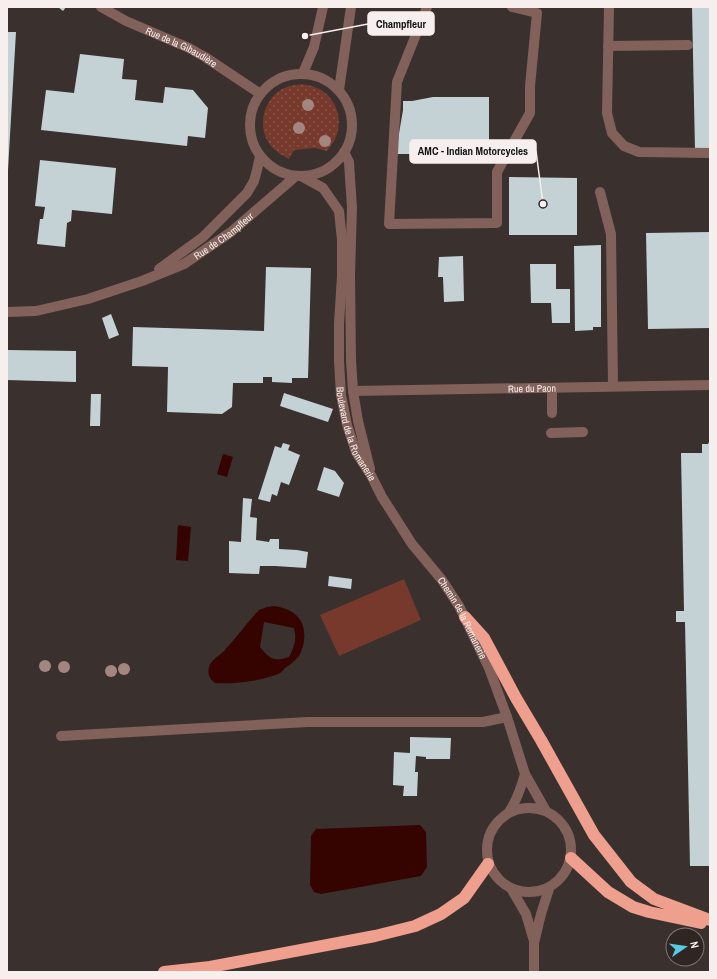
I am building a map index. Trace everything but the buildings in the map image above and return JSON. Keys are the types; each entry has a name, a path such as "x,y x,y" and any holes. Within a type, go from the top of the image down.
{"highway":[{"path":"465,617 484,638 516,698 542,740 594,835 631,882 654,899 710,920"},
{"path":"571,858 608,892 633,907 649,912 710,925"},
{"path":"164,972 210,967 368,938 415,926 441,914 464,898 488,864"}],"street":[{"name":"Rue de la Gibaudière","path":"101,7 126,21 189,48 215,63 260,93"},
{"path":"303,73 314,47 323,7"},
{"path":"339,90 351,7"},
{"path":"427,7 397,82 389,224 496,223 497,172 530,113 530,86 537,13 512,7"},
{"path":"609,7 607,113 612,133 624,146 639,152 710,153"},
{"path":"608,46 688,45"},
{"path":"303,73 322,78 339,90 348,104 352,120 351,137 344,152 333,165 319,173 299,176 282,173 270,166 260,156 252,141 249,125 252,108 260,93 271,82 286,75 303,73"},
{"name":"Boulevard de la Romanerie","path":"344,152 349,162 352,207 350,275 353,391 358,421 372,477"},
{"name":"Rue de Champfleur","path":"142,281 204,236 248,192 254,181 260,156"},
{"name":"Boulevard de la Romanerie","path":"299,176 323,188 339,211 342,240 339,324 341,395 347,425 356,452 372,477"},
{"name":"Rue de Champfleur","path":"7,312 36,311 88,299 142,281 184,264 231,232 299,176"},
{"path":"600,192 611,234 613,386"},
{"name":"Rue du Paon","path":"353,391 710,385"},
{"path":"552,388 552,412"},
{"path":"551,433 583,432"},
{"name":"Chemin de la Romanerie","path":"372,477 382,497 412,544 442,580 465,617 489,668 507,717 525,774 546,811"},
{"path":"61,736 308,722 483,722 507,717"},
{"path":"509,812 528,807 546,811 562,822 570,839 571,858 564,876 549,889 530,894 512,890 497,880 488,864 486,844 494,825 509,812 516,802 525,774"},
{"path":"534,967 534,942 549,889"},
{"path":"512,890 526,914 534,942"}],"shaded area":[{"path":"302,84 319,89 331,98 335,105 339,119 339,127 335,139 327,151 315,148 294,150 289,159 268,142 264,133 264,116 266,107 276,93 286,87"},
{"path":"223,454 233,457 227,477 217,474"},
{"path":"178,525 191,527 188,561 176,560"},
{"path":"404,579 421,620 339,656 320,615"},
{"path":"275,606 293,612 300,620 304,630 304,641 299,656 279,674 263,679 236,683 215,683 210,678 208,670 211,662 224,651 259,610","holes":["264,622 294,628 294,643 289,657 279,659 269,657 260,647"]},
{"path":"420,825 426,832 427,867 421,876 321,894 314,892 310,885 311,836 316,829"}],"place":[{"name":"Champfleur","path":"305,36"},
{"name":"AMC - Indian Motorcycles","path":"543,204"}]}
